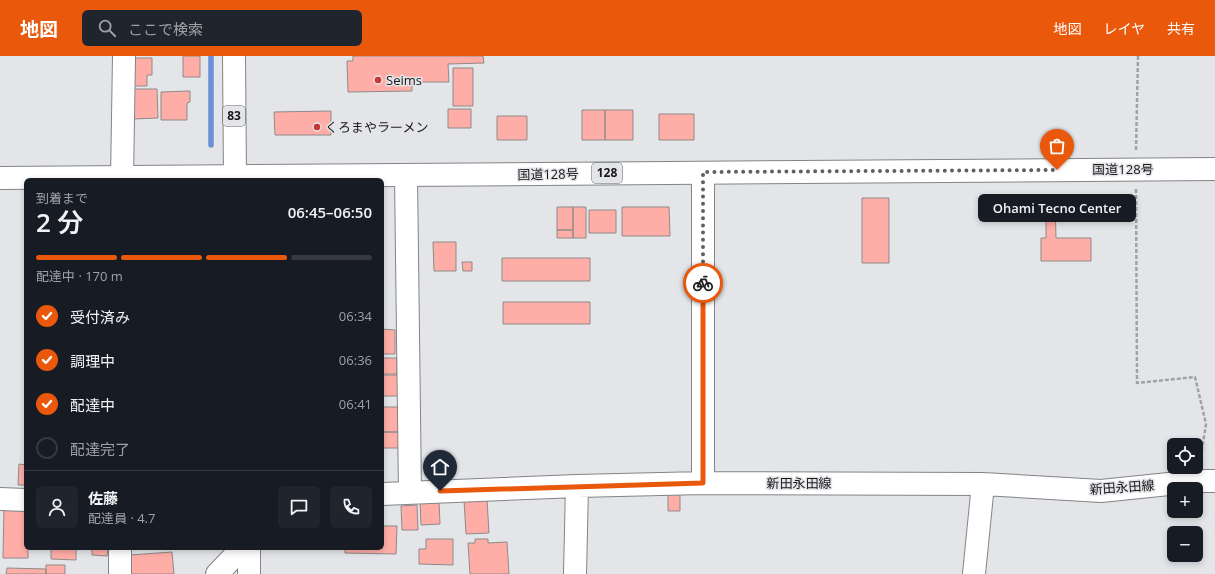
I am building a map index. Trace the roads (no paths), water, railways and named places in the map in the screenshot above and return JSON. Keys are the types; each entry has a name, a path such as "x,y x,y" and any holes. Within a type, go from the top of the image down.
{"main road":[{"path":"122,178 124,56"},
{"name":"83","path":"234,56 235,178"},
{"name":"国道128号","path":"235,178 703,172 1215,169"},
{"path":"703,172 703,483"},
{"path":"406,175 410,493"},
{"name":"国道128号","path":"0,178 24,178"},
{"name":"新田永田線","path":"384,494 577,486 703,483 983,484 1101,491 1206,481"},
{"path":"974,574 983,484"},
{"path":"575,574 577,486"},
{"path":"0,500 24,500"},
{"path":"120,550 120,574"},
{"path":"217,574 240,550"},
{"path":"249,550 250,574"}],"waterway":[{"path":"211,56 211,145"}],"place":[{"name":"Seims","path":"378,80"},
{"name":"くろまやラーメン","path":"317,127"},
{"name":"Ohami Tecno Center","path":"1057,170"}]}
